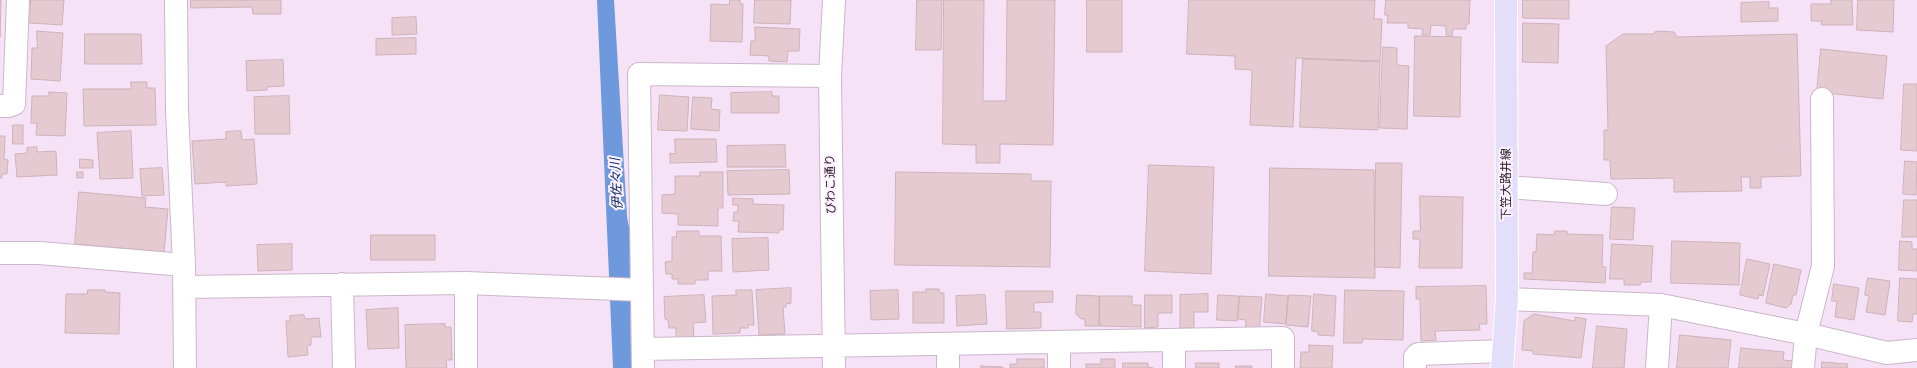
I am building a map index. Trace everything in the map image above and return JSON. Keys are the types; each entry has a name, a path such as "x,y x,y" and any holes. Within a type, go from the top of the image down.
{"main road":[{"name":"下笠大路井線","path":"1503,359 1508,299 1506,0"}],"street":[{"path":"0,106 14,104 18,0"},
{"path":"176,0 177,110 184,265 185,368"},
{"name":"びわこ通り","path":"834,0 830,76 834,368"},
{"path":"830,76 639,74 638,290 643,359 834,346 1283,338 1283,368"},
{"path":"1804,368 1806,334 1822,266 1822,99"},
{"path":"1507,187 1606,194"},
{"path":"0,252 39,253 184,265"},
{"path":"184,287 466,283 638,290"},
{"path":"466,283 466,368"},
{"path":"342,284 344,368"},
{"path":"1508,299 1661,305 1806,334 1887,353 1917,350"},
{"path":"1657,368 1661,305"},
{"path":"1174,340 1174,368"},
{"path":"1059,342 1059,368"},
{"path":"948,344 948,368"},
{"path":"1415,368 1416,357 1418,354 1503,359"}],"water":[{"name":"伊佐々川","path":"597,0 614,0 627,216 630,233 631,368 613,368"}],"building":[{"path":"0,0 1,0 0,37"},
{"path":"31,0 64,0 62,25 30,23"},
{"path":"191,0 281,0 281,14 253,14 252,7 191,8"},
{"path":"730,0 740,0 740,4 743,4 742,42 710,41 711,4 729,5"},
{"path":"755,0 791,0 790,24 754,23"},
{"path":"917,0 942,0 941,50 916,50"},
{"path":"944,0 984,0 983,101 1006,101 1007,0 1055,0 1053,145 1000,144 1000,163 976,163 976,145 943,144"},
{"path":"1087,0 1122,0 1122,52 1087,52"},
{"path":"1189,0 1375,0 1374,19 1382,19 1380,61 1296,58 1293,127 1250,125 1252,70 1235,69 1235,56 1187,54"},
{"path":"1386,0 1470,0 1469,24 1466,24 1466,29 1453,29 1452,36 1446,35 1446,26 1431,25 1430,35 1422,35 1423,29 1408,28 1408,23 1387,23 1388,15 1385,15"},
{"path":"1523,0 1569,0 1569,19 1523,18"},
{"path":"1831,0 1852,0 1853,25 1821,25 1822,21 1811,21 1811,4 1831,4"},
{"path":"1858,0 1894,0 1893,32 1857,30"},
{"path":"1769,2 1769,8 1778,8 1778,21 1741,22 1741,3"},
{"path":"416,17 417,34 392,35 392,18"},
{"path":"1523,23 1559,24 1558,63 1523,62"},
{"path":"755,27 800,29 799,51 788,51 787,62 769,61 769,56 750,55 751,41 755,41"},
{"path":"37,31 63,33 60,81 31,79 32,48 37,48"},
{"path":"1656,31 1674,32 1677,37 1797,34 1801,176 1761,177 1761,188 1750,188 1750,177 1741,177 1742,191 1674,192 1674,178 1611,179 1610,160 1604,160 1604,130 1608,130 1606,46 1623,34 1653,34"},
{"path":"85,34 141,34 142,64 85,64"},
{"path":"1415,36 1461,37 1460,117 1414,116"},
{"path":"416,38 416,54 376,55 376,39"},
{"path":"1383,47 1397,48 1397,65 1409,66 1407,129 1380,128"},
{"path":"1821,49 1887,56 1883,99 1817,92"},
{"path":"1303,59 1380,62 1378,130 1300,127"},
{"path":"283,60 284,86 267,87 267,90 247,91 246,61"},
{"path":"131,82 147,82 147,88 155,88 156,125 84,126 83,89 131,89"},
{"path":"1904,84 1917,84 1917,151 1901,150"},
{"path":"49,92 67,93 65,136 36,135 37,123 31,123 32,96 49,96"},
{"path":"772,92 772,96 779,96 779,113 731,113 731,93"},
{"path":"660,95 689,97 687,131 658,130"},
{"path":"289,96 290,134 255,134 254,97"},
{"path":"693,97 712,98 711,109 720,110 719,131 691,129"},
{"path":"13,125 23,125 23,144 13,144"},
{"path":"131,131 133,178 100,179 97,133"},
{"path":"241,131 242,140 254,139 257,184 226,186 226,182 195,184 192,141 226,139 226,132"},
{"path":"0,136 5,136 4,159 8,160 7,174 2,174 2,178 0,178"},
{"path":"675,139 716,139 717,162 670,163 670,153 675,154"},
{"path":"785,145 786,167 727,167 727,146"},
{"path":"37,147 37,152 56,151 57,175 17,177 15,154 27,153 27,148"},
{"path":"80,159 93,160 93,168 80,168"},
{"path":"1905,161 1917,162 1916,195 1903,194"},
{"path":"1376,163 1402,163 1400,268 1375,267"},
{"path":"1149,165 1214,167 1211,274 1145,271"},
{"path":"162,168 164,195 142,196 140,169"},
{"path":"1270,168 1374,170 1375,278 1269,276"},
{"path":"789,170 790,194 728,195 727,171"},
{"path":"77,172 83,172 83,178 77,178"},
{"path":"700,172 723,172 723,208 718,208 718,226 678,225 678,214 662,213 662,195 675,194 675,176 700,176"},
{"path":"896,172 1031,174 1031,181 1051,181 1050,267 895,265"},
{"path":"79,192 146,198 145,207 168,209 164,252 75,244"},
{"path":"1420,196 1463,197 1462,268 1419,268 1420,239 1413,239 1413,231 1420,231"},
{"path":"733,198 753,199 753,204 784,205 783,230 779,229 779,233 738,232 739,221 733,221 734,212 738,212 738,205 733,205"},
{"path":"1904,200 1917,200 1917,237 1902,237"},
{"path":"1612,207 1635,208 1633,240 1610,239"},
{"path":"677,231 699,231 699,236 721,236 722,271 708,271 708,280 695,280 695,284 678,284 678,279 672,279 672,274 666,274 665,262 672,261 672,237 676,237"},
{"path":"1555,231 1567,231 1567,234 1603,235 1602,267 1606,267 1605,283 1524,279 1524,273 1532,273 1533,252 1536,252 1537,234 1554,235"},
{"path":"371,235 435,235 435,260 371,260"},
{"path":"768,238 769,270 733,272 732,239"},
{"path":"1672,241 1740,243 1739,285 1671,283"},
{"path":"1900,241 1912,242 1912,249 1917,249 1917,271 1899,270"},
{"path":"292,244 292,270 258,271 257,245"},
{"path":"1612,244 1653,246 1651,282 1641,282 1640,285 1624,285 1624,279 1610,279"},
{"path":"1747,259 1770,264 1763,296 1759,295 1758,299 1740,295"},
{"path":"1774,264 1801,270 1796,295 1793,295 1791,304 1786,308 1766,303"},
{"path":"1868,278 1890,281 1885,315 1866,312 1869,296 1865,295"},
{"path":"1900,278 1917,279 1917,314 1913,314 1912,322 1898,321"},
{"path":"1834,284 1859,288 1854,320 1835,317 1837,301 1832,301"},
{"path":"1486,286 1487,324 1479,324 1480,330 1435,331 1436,340 1421,341 1420,299 1416,299 1416,287"},
{"path":"791,288 791,303 786,304 786,307 783,307 785,334 759,335 756,290"},
{"path":"926,289 939,289 940,293 944,293 944,323 913,323 913,292 926,292"},
{"path":"88,290 105,290 105,292 120,293 119,334 65,333 66,294 87,294"},
{"path":"736,290 752,290 754,325 748,325 748,328 740,328 740,333 713,334 712,296 736,295"},
{"path":"898,290 899,319 871,320 870,291"},
{"path":"1345,290 1404,291 1403,340 1363,339 1362,343 1344,343"},
{"path":"1006,291 1053,291 1053,302 1034,303 1034,312 1041,312 1041,328 1007,329"},
{"path":"1208,294 1208,312 1194,312 1194,328 1180,328 1180,295"},
{"path":"1266,294 1288,296 1286,324 1264,322"},
{"path":"1314,294 1336,296 1334,336 1318,335 1318,332 1312,331"},
{"path":"704,295 706,322 693,323 694,338 676,339 676,328 669,328 668,320 665,319 664,297"},
{"path":"985,295 987,324 957,326 956,296"},
{"path":"1077,295 1099,296 1099,326 1085,326 1085,319 1081,319 1076,314"},
{"path":"1145,295 1172,295 1172,313 1158,313 1158,327 1145,328"},
{"path":"1218,295 1239,296 1237,321 1217,320"},
{"path":"1289,295 1311,296 1308,327 1286,325"},
{"path":"1100,296 1132,296 1132,305 1141,305 1141,327 1100,326"},
{"path":"1240,296 1262,297 1259,333 1245,332 1246,320 1238,319"},
{"path":"398,308 399,348 368,349 366,310"},
{"path":"1534,314 1575,321 1575,317 1586,319 1581,358 1533,354 1533,351 1522,350 1524,321"},
{"path":"304,315 305,319 319,318 321,337 311,337 311,345 307,346 308,355 288,357 286,321 290,321 290,316"},
{"path":"445,324 445,327 451,327 452,360 446,360 447,368 406,368 405,325"},
{"path":"1597,326 1627,329 1624,368 1593,368"},
{"path":"1680,335 1731,340 1728,368 1677,368"},
{"path":"1309,345 1333,346 1332,368 1300,368 1301,352 1309,352"},
{"path":"1741,348 1784,352 1783,360 1795,361 1794,368 1739,368"},
{"path":"1017,359 1044,359 1044,368 1010,368 1010,364 1017,364"},
{"path":"1101,359 1115,359 1115,368 1086,368 1086,364 1101,364"},
{"path":"1822,362 1848,364 1847,368 1822,368"},
{"path":"1123,363 1148,363 1148,367 1153,368 1123,368"},
{"path":"1196,363 1219,363 1219,368 1196,368"},
{"path":"981,366 1003,367 1003,368 981,368"},
{"path":"1236,366 1252,366 1252,368 1236,368"}]}
